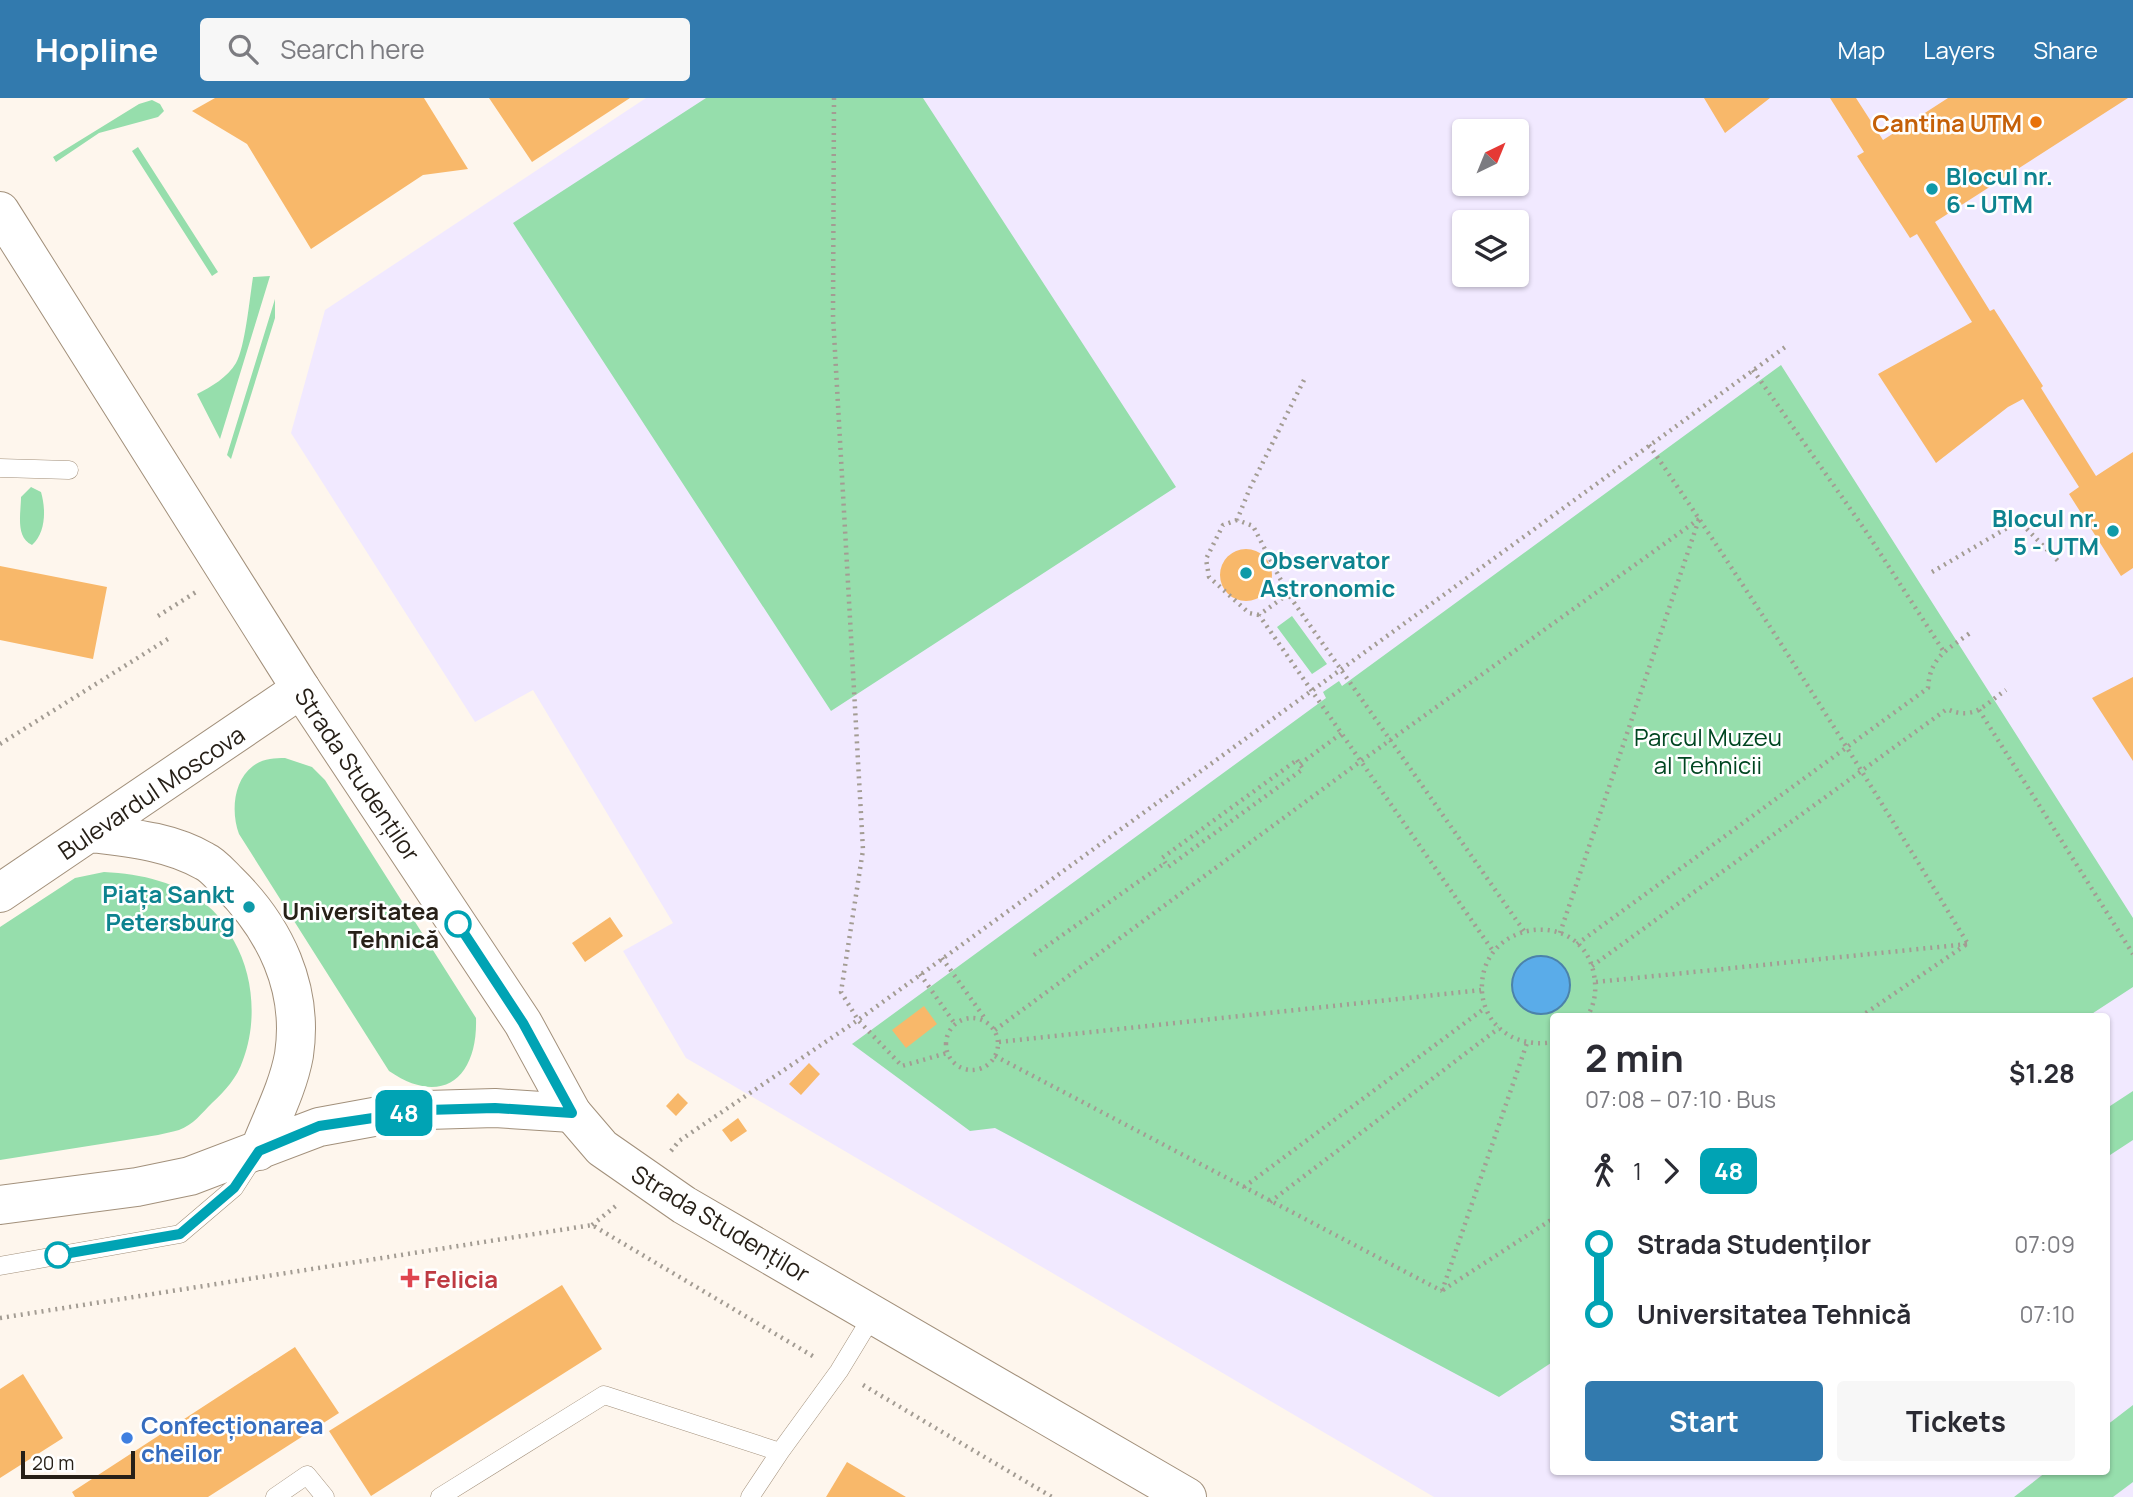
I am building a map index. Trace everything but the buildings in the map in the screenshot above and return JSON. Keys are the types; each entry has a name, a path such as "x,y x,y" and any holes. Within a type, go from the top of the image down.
{"main road":[{"name":"Strada Studenților","path":"0,212 301,689 523,1023 572,1113 601,1148 644,1179 1187,1497"},
{"name":"Bulevardul Moscova","path":"0,893 301,689"},
{"path":"91,833 157,841 206,862 245,900 278,947 295,1001 294,1056 259,1151"},
{"path":"0,1205 137,1187 177,1179 259,1151 319,1126 403,1113 495,1108 572,1113"}],"lane":[{"path":"0,468 69,470"},
{"path":"0,1266 180,1234 234,1188 259,1151"},
{"path":"750,1497 839,1371 873,1315"},
{"path":"440,1497 604,1395 780,1452"},
{"path":"275,1497 307,1475 325,1497"}],"path":[{"path":"834,98 833,316 863,850 841,992 858,1020 902,1066 947,1053"},
{"path":"680,1141 858,1020 1788,345"},
{"path":"1753,370 1865,530 1944,652"},
{"path":"1237,520 1304,380"},
{"path":"1649,445 1847,746 1968,944"},
{"path":"995,1030 1361,761 1699,519"},
{"path":"1560,933 1699,519"},
{"path":"1288,594 1259,615 1249,614 1209,577 1206,559 1223,525 1237,520 1253,526 1288,594 1524,931"},
{"path":"1932,572 2019,521 2059,562"},
{"path":"158,615 196,592"},
{"path":"1259,615 1493,951"},
{"path":"1577,944 1928,688 1929,674 1934,662 1970,633"},
{"path":"0,744 171,638"},
{"path":"1592,965 1947,709 1959,715 1969,715 2006,690"},
{"path":"1979,710 2133,954"},
{"path":"1300,764 1342,733"},
{"path":"1297,760 1300,764 1303,769 1168,867 1164,863 1162,858 1297,760"},
{"path":"1034,955 1164,863"},
{"path":"1550,1042 1527,1043 1512,1038 1499,1028 1485,1008 1481,990 1482,976 1493,951 1512,935 1542,929 1560,933 1577,944 1592,965 1596,982 1595,997 1589,1013"},
{"path":"1596,982 1968,944"},
{"path":"1866,1013 1968,944"},
{"path":"943,958 995,1030 999,1042 990,1063 975,1070 958,1066 947,1053 946,1036 954,1024 964,1018 973,1017 989,1023"},
{"path":"920,974 954,1024"},
{"path":"999,1042 1481,990"},
{"path":"1244,1186 1485,1008"},
{"path":"1270,1202 1499,1028"},
{"path":"1442,1291 1527,1043"},
{"path":"995,1056 1442,1291"},
{"path":"0,1318 592,1225 618,1205"},
{"path":"1442,1291 1550,1221"},
{"path":"592,1225 1052,1497"}],"shaded area":[{"path":"646,98 2133,98 2133,1497 1434,1497 686,1058 623,951 673,923 533,690 475,722 291,433 325,310"}],"green space":[{"path":"706,98 923,98 1176,487 831,711 513,223"},
{"path":"152,100 160,104 164,111 158,117 99,133 56,162 53,157 139,104"},
{"path":"138,147 218,272 212,276 132,151"},
{"path":"270,276 220,439 197,394 233,368 245,334 253,277"},
{"path":"275,299 275,318 231,459 227,455"},
{"name":"Parcul Muzeu al Tehnicii","path":"1781,365 2133,918 2133,987 2093,1013 1550,1013 1550,1364 1499,1397 995,1128 970,1131 852,1044 1326,698 1323,692 1339,681 1342,686"},
{"path":"31,487 41,492 44,506 40,534 32,545 23,536 20,517 21,497"},
{"path":"1292,616 1327,664 1312,674 1277,627"},
{"path":"285,758 312,767 325,780 476,1018 471,1056 464,1070 454,1080 441,1086 426,1087 408,1082 389,1071 239,834 235,807 241,780 246,772 257,764 268,759"},
{"path":"104,872 146,877 172,885 197,898 219,918 241,955 249,984 252,1015 243,1060 234,1078 221,1094 184,1128 158,1135 0,1160 0,927 75,878"},
{"path":"2133,1091 2133,1140 2110,1155 2110,1106"},
{"path":"2133,1405 2133,1482 2113,1497 2014,1497 2042,1475 2110,1475 2110,1423"}],"water":[{"path":"1541,956 1552,958 1565,969 1570,985 1568,996 1557,1009 1541,1014 1530,1012 1517,1001 1512,985 1514,974 1525,961"}],"bus line":[{"name":"48","path":"58,1255 180,1234 234,1188 259,1151 319,1126 427,1110 495,1108 572,1113 523,1023 458,924"}],"place":[{"name":"Cantina UTM","path":"2036,122"},
{"name":"Blocul nr. 6 - UTM","path":"1932,189"},
{"name":"Blocul nr. 5 - UTM","path":"2113,531"},
{"name":"Observator Astronomic","path":"1246,573"},
{"name":"Piața Sankt Petersburg","path":"249,907"},
{"name":"Universitatea Tehnică","path":"458,924"},
{"name":"Felicia","path":"410,1278"},
{"name":"Confecționarea cheilor","path":"127,1438"}]}
